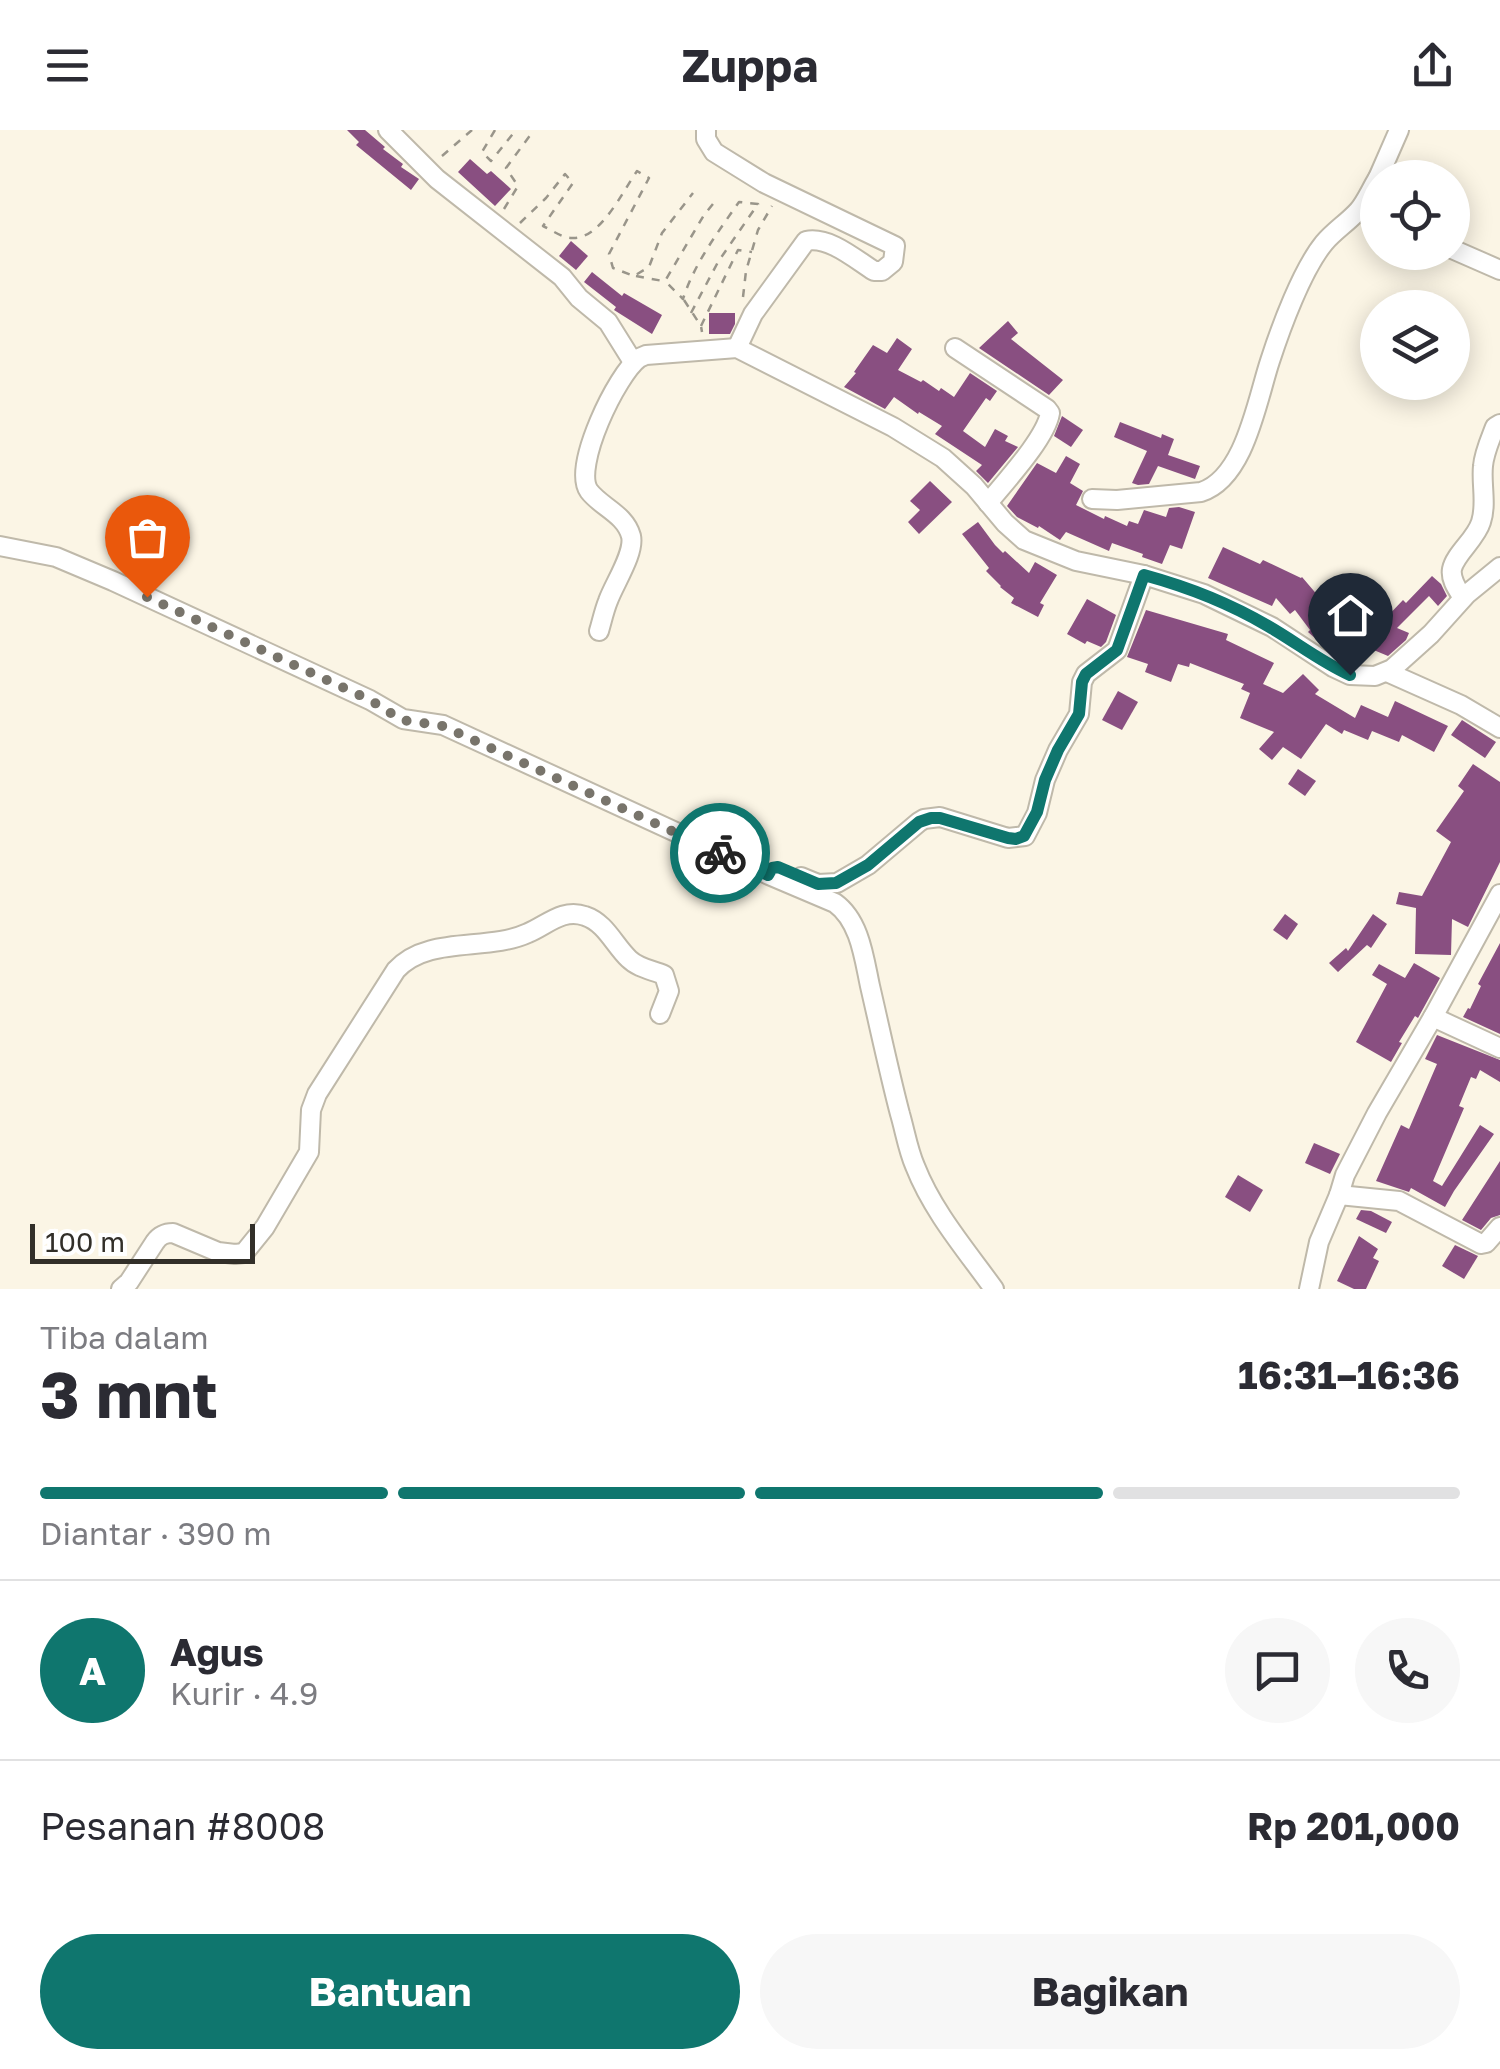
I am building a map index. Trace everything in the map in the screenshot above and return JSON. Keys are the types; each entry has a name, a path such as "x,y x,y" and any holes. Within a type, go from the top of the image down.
{"street":[{"path":"388,130 458,197 562,277 579,298 608,322 633,362"},
{"path":"706,130 706,139 714,152 764,182 895,246 893,262 882,271 874,271 819,240 806,242 753,314 736,348"},
{"path":"1386,160 1400,130"},
{"path":"1092,499 1183,494 1214,488 1222,481 1251,429 1270,362 1300,286 1325,242 1360,219"},
{"path":"1470,257 1500,270"},
{"path":"598,631 629,555 632,538 620,518 588,489 590,452 604,412 633,362 646,355 705,350 736,348 892,427 943,458 1024,540 1076,561 1183,586 1272,628 1350,675 1364,677 1387,672 1500,567"},
{"path":"955,348 1050,413 1030,449 988,502"},
{"path":"1463,598 1452,571 1482,520 1483,466 1494,427 1500,424"},
{"path":"0,546 56,557 113,581 370,700 402,720 443,726 835,903 850,918 862,951 915,1166 930,1197 994,1289"},
{"path":"768,875 778,867 818,884 836,883 868,865 919,822 931,818 1008,838 1024,836 1037,812 1058,750 1079,714 1082,682 1086,674 1117,650 1144,575"},
{"path":"1387,672 1461,705 1500,728"},
{"path":"1309,1289 1319,1242 1346,1175 1500,894"},
{"path":"121,1289 159,1236 167,1233 227,1254 244,1253 252,1245 309,1152 311,1110 317,1094 396,970 416,955 506,941 564,914 587,916 599,923 631,962 664,975 669,990 660,1014"},
{"path":"1433,1017 1500,1048"},
{"path":"1339,1195 1399,1202 1481,1244 1500,1227"}],"path":[{"path":"442,156 472,130"},
{"path":"495,130 482,152 491,162 516,130"},
{"path":"501,215 518,186 506,168 534,130"},
{"path":"510,223 522,223 565,174 573,183 543,226 578,239 595,231 637,171 649,178 609,254 613,268 664,281 683,299 701,326 705,350"},
{"path":"634,276 649,268 662,233 692,193"},
{"path":"664,281 718,198"},
{"path":"683,299 697,268 739,202 758,204 718,262 691,313"},
{"path":"743,297 758,230 766,217"},
{"path":"701,326 738,250 752,252"}],"building":[{"path":"347,130 365,130 385,147 403,164 401,167 419,179 411,190 356,145 359,142"},
{"path":"470,159 511,189 495,206 458,172"},
{"path":"571,241 588,256 576,270 559,256"},
{"path":"592,272 622,296 624,293 662,315 652,334 614,310 616,307 584,282"},
{"path":"709,313 735,313 730,334 709,334"},
{"path":"1008,321 1018,333 1011,339 1063,380 1049,395 979,348"},
{"path":"897,338 912,349 898,370 954,397 970,373 997,391 990,401 986,398 963,431 985,447 995,429 1008,436 1005,441 1018,447 988,483 976,471 982,465 935,434 942,426 894,397 885,409 844,387 873,345 887,353"},
{"path":"1062,416 1083,430 1071,447 1054,436"},
{"path":"1120,422 1174,439 1168,455 1200,466 1195,479 1158,466 1149,484 1132,483 1147,451 1114,437"},
{"path":"1066,456 1080,464 1070,483 1083,491 1076,505 1104,519 1105,516 1127,526 1129,521 1138,524 1144,510 1166,517 1169,508 1195,512 1182,549 1170,545 1162,564 1112,543 1109,551 1066,532 1060,540 1017,517 1007,506 1037,463 1056,473"},
{"path":"930,481 952,502 919,534 908,522 920,510 910,501"},
{"path":"978,522 1003,553 1029,573 1035,562 1057,575 1040,603 1044,605 1038,617 1011,603 1014,598 986,571 989,568 962,534"},
{"path":"1223,547 1302,577 1325,604 1338,589 1349,597 1347,600 1382,622 1432,576 1447,596 1438,606 1429,596 1397,628 1409,633 1388,656 1357,643 1353,649 1335,636 1324,646 1308,632 1295,610 1290,614 1276,598 1272,606 1208,578"},
{"path":"1087,599 1116,615 1101,647 1067,634"},
{"path":"1146,610 1228,634 1226,640 1274,663 1263,684 1283,693 1303,674 1319,690 1315,694 1355,718 1361,705 1388,717 1395,701 1448,726 1434,752 1402,735 1399,742 1372,731 1368,740 1344,730 1342,734 1326,724 1301,759 1283,747 1272,760 1259,749 1274,732 1240,718 1250,693 1241,689 1244,684 1190,663 1189,667 1178,664 1171,682 1145,672 1148,664 1127,657"},
{"path":"1118,691 1138,702 1122,730 1102,720"},
{"path":"1462,720 1496,742 1485,758 1451,735"},
{"path":"1473,764 1500,782 1500,862 1468,927 1452,919 1451,955 1415,954 1416,908 1396,904 1399,892 1422,896 1451,842 1436,831 1464,791 1458,786"},
{"path":"1298,769 1316,781 1305,796 1288,784"},
{"path":"1285,914 1298,924 1287,940 1273,930"},
{"path":"1373,914 1387,924 1371,948 1367,945 1338,972 1329,963 1346,948 1348,951"},
{"path":"1500,943 1500,1034 1463,1017"},
{"path":"1414,963 1440,978 1418,1018 1415,1016 1399,1042 1402,1043 1391,1062 1356,1042 1387,984 1372,975 1379,964 1405,978"},
{"path":"1437,1035 1500,1060 1500,1082 1480,1070 1476,1079 1471,1077 1459,1106 1464,1108 1433,1181 1442,1186 1480,1125 1494,1134 1445,1207 1411,1188 1409,1192 1376,1181 1401,1125 1409,1129 1437,1064 1425,1059"},
{"path":"1314,1143 1340,1154 1330,1174 1305,1163"},
{"path":"1500,1161 1500,1215 1491,1218 1481,1230 1462,1220"},
{"path":"1238,1175 1263,1190 1250,1212 1225,1197"},
{"path":"1361,1210 1392,1222 1386,1233 1356,1219"},
{"path":"1359,1236 1378,1249 1373,1258 1379,1261 1366,1289 1354,1289 1337,1281"},
{"path":"1455,1245 1478,1256 1464,1279 1442,1266"}],"way so far":[{"path":"147,597 370,700 402,720 443,726 720,853"}],"route":[{"path":"720,853 768,875 778,867 827,885 868,865 924,819 940,818 1008,838 1024,836 1037,812 1058,750 1079,714 1082,682 1086,674 1117,650 1144,575 1183,586 1234,608 1350,675"}]}
